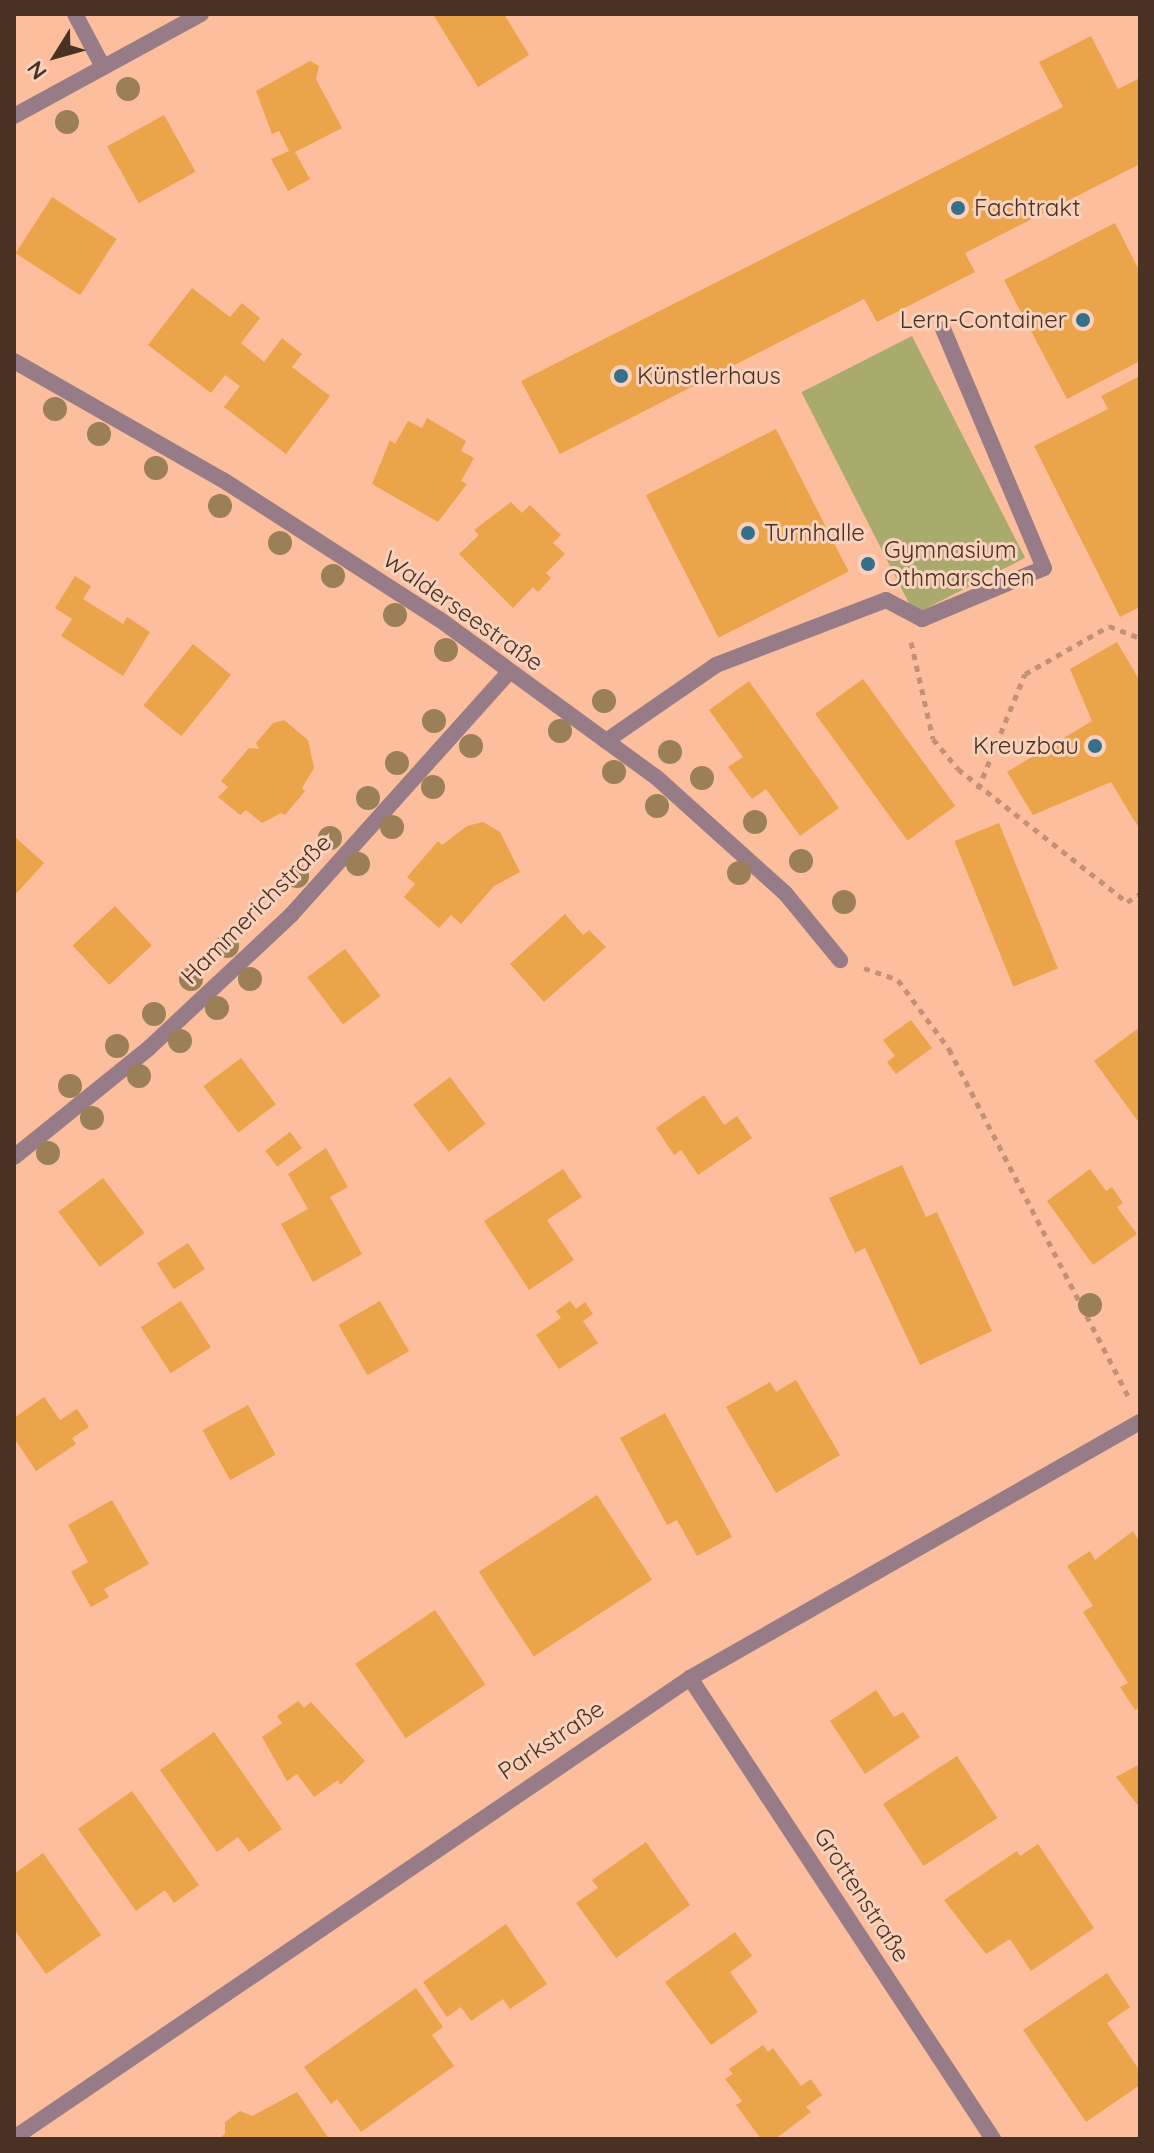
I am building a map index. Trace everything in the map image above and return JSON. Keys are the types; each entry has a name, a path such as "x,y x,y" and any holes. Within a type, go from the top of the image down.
{"street":[{"path":"75,14 103,67"},
{"path":"14,116 201,14"},
{"path":"606,741 716,665 886,600 922,619 1044,568 943,329"},
{"name":"Walderseestraße","path":"14,361 223,480 439,619 656,777 785,893 840,960"},
{"name":"Hammerichstraße","path":"14,1157 149,1048 292,914 509,672"},
{"name":"Parkstraße","path":"14,2138 690,1678 1140,1422"},
{"name":"Grottenstraße","path":"690,1678 993,2139"}],"path":[{"path":"886,600 911,641 933,739 978,789 1127,902 1140,894"},
{"path":"978,789 1025,674 1109,626 1140,638"},
{"path":"840,960 898,980 949,1049 1129,1397"}],"green space":[{"path":"912,336 1025,558 915,614 802,392"}],"building":[{"path":"504,14 529,55 478,87 434,16"},
{"name":"Fachtrakt","path":"1091,36 1118,89 1140,78 1140,164 965,253 975,272 877,322 864,299 560,454 521,381 1063,107 1039,62"},
{"path":"310,61 319,66 316,79 342,128 295,152 310,179 288,191 271,159 289,151 279,131 272,134 256,91"},
{"path":"164,115 196,172 139,203 107,147"},
{"path":"52,197 117,239 80,295 16,253"},
{"name":"Lern-Container","path":"1115,223 1140,272 1140,361 1067,399 1004,280"},
{"path":"192,288 230,317 242,303 260,318 241,343 264,362 282,338 302,354 292,367 330,396 286,454 224,407 240,386 225,375 211,393 148,345"},
{"path":"1140,376 1140,607 1120,617 1034,446 1108,409 1101,396"},
{"path":"427,418 466,441 461,451 474,458 461,481 467,484 438,522 372,484 390,440 395,444 408,421 422,428"},
{"name":"Turnhalle","path":"776,429 849,572 719,638 646,495"},
{"path":"511,502 522,513 530,505 561,535 553,543 565,554 546,573 551,578 538,592 533,587 513,608 459,554 479,535 474,530"},
{"path":"75,576 91,586 83,599 123,624 127,617 150,632 123,676 61,636 72,619 55,608"},
{"name":"Kreuzbau","path":"1117,642 1140,681 1140,830 1111,782 1033,815 1007,772 1092,721 1070,669"},
{"path":"193,644 231,675 181,736 143,705"},
{"path":"863,679 955,806 908,841 815,714"},
{"path":"749,681 839,808 800,836 766,789 752,799 728,767 743,757 709,710"},
{"path":"284,720 308,740 314,768 302,788 305,791 285,815 281,813 262,823 246,810 240,815 218,797 228,787 221,781 249,748 259,749 256,743 273,723"},
{"path":"483,822 500,832 520,872 494,886 461,924 451,915 439,928 404,897 415,884 407,877 438,841 442,845 467,826"},
{"path":"999,823 1058,969 1013,987 954,841"},
{"path":"14,836 44,863 14,896"},
{"path":"115,906 152,945 109,985 73,946"},
{"path":"565,914 583,935 589,930 606,947 544,1002 510,964"},
{"path":"345,949 381,996 343,1024 307,977"},
{"path":"911,1020 932,1048 896,1074 887,1062 895,1056 883,1040"},
{"path":"1140,1027 1140,1124 1094,1061"},
{"path":"241,1058 276,1104 238,1133 203,1086"},
{"path":"450,1077 486,1124 449,1152 413,1105"},
{"path":"704,1095 724,1125 737,1116 752,1138 698,1175 681,1150 674,1155 656,1128"},
{"path":"290,1132 302,1148 277,1167 265,1151"},
{"path":"326,1148 348,1187 330,1197 362,1254 313,1282 281,1224 308,1209 288,1174"},
{"path":"902,1165 926,1217 937,1212 992,1331 920,1365 865,1248 855,1253 829,1198"},
{"path":"563,1169 582,1197 547,1220 574,1260 529,1290 484,1221"},
{"path":"1090,1169 1106,1191 1112,1187 1123,1203 1117,1207 1137,1234 1093,1265 1047,1201"},
{"path":"103,1178 145,1233 100,1267 58,1212"},
{"path":"188,1243 205,1269 174,1289 157,1263"},
{"path":"181,1301 211,1347 171,1373 141,1327"},
{"path":"380,1301 409,1351 367,1375 338,1325"},
{"path":"570,1301 576,1309 585,1302 593,1314 583,1321 598,1343 559,1369 536,1335 561,1318 556,1311"},
{"path":"796,1380 840,1455 776,1493 726,1407 770,1382 776,1392"},
{"path":"44,1397 60,1420 77,1409 89,1427 72,1438 76,1444 36,1471 14,1438 14,1418"},
{"path":"248,1405 276,1455 230,1480 203,1430"},
{"path":"665,1413 732,1537 697,1556 677,1520 667,1525 620,1438"},
{"path":"597,1495 652,1580 534,1656 479,1572"},
{"path":"112,1500 149,1564 104,1589 109,1597 91,1607 71,1572 88,1562 68,1525"},
{"path":"1133,1531 1140,1543 1140,1707 1135,1710 1120,1687 1128,1683 1083,1612 1093,1606 1067,1566 1090,1551 1095,1560"},
{"path":"435,1610 485,1685 406,1738 355,1664"},
{"path":"876,1690 894,1717 903,1712 920,1737 865,1774 830,1721"},
{"path":"298,1701 304,1708 311,1702 365,1761 340,1785 338,1780 314,1797 297,1774 287,1781 262,1737 282,1723 277,1716"},
{"path":"214,1732 282,1829 249,1852 238,1837 217,1852 160,1770"},
{"path":"957,1756 997,1818 924,1866 883,1804"},
{"path":"1140,1764 1140,1808 1116,1777"},
{"path":"132,1791 199,1885 174,1903 165,1890 136,1911 78,1829"},
{"path":"646,1842 690,1905 616,1958 576,1903 598,1888 592,1880"},
{"path":"1038,1844 1094,1928 1031,1971 1010,1939 986,1954 944,1900 1017,1851 1020,1856"},
{"path":"43,1853 101,1935 46,1974 14,1929 14,1874"},
{"path":"506,1924 547,1984 510,2009 503,1999 471,2021 461,2007 447,2017 423,1982"},
{"path":"735,1932 752,1956 730,1972 758,2012 711,2045 665,1982"},
{"path":"1107,1973 1130,2007 1107,2023 1140,2071 1140,2085 1086,2122 1023,2030"},
{"path":"416,1988 443,2027 432,2035 454,2066 361,2132 337,2099 331,2104 304,2067"},
{"path":"763,2045 768,2052 773,2048 801,2086 811,2079 822,2095 806,2107 811,2112 775,2139 761,2139 736,2105 742,2101 725,2079 733,2074 729,2069"},
{"path":"297,2092 329,2139 218,2139 225,2134 225,2122 240,2111 252,2116"}],"place":[{"name":"Fachtrakt","path":"958,208"},
{"name":"Lern-Container","path":"1083,320"},
{"name":"Künstlerhaus","path":"621,376"},
{"name":"Turnhalle","path":"748,533"},
{"name":"Gymnasium Othmarschen","path":"868,564"},
{"name":"Kreuzbau","path":"1095,746"}]}
